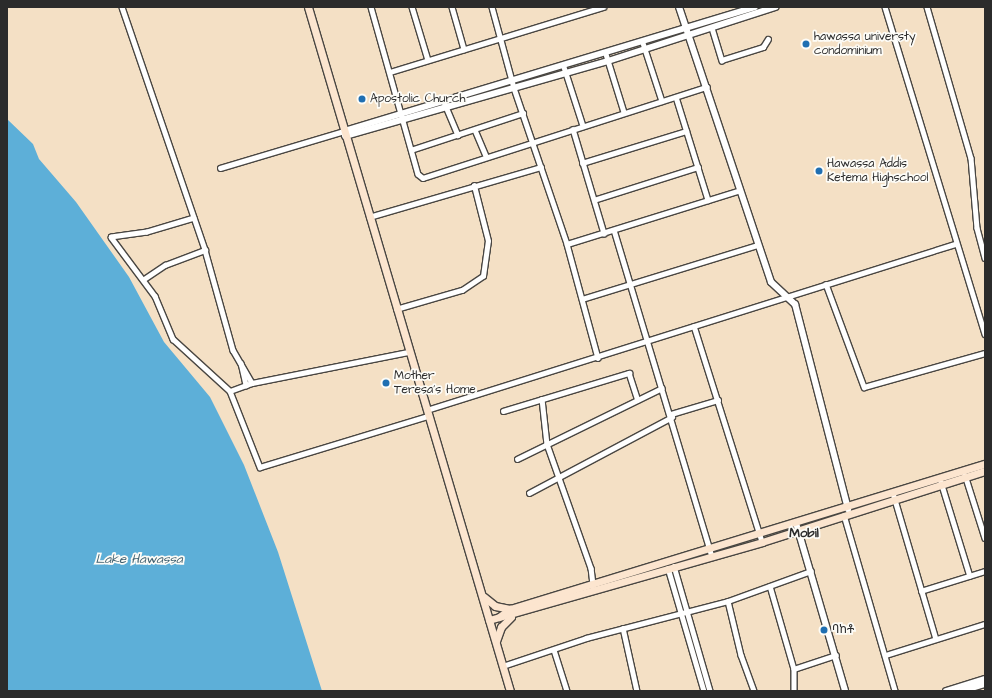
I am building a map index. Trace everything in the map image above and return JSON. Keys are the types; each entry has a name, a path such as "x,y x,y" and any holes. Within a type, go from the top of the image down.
{"main road":[{"path":"308,7 342,134 370,217 510,691"},
{"path":"489,620 670,564 847,512 965,474 985,464"},
{"path":"973,471 985,471"},
{"path":"482,595 494,606 512,612"},
{"path":"496,641 501,628 512,612"}],"street":[{"path":"122,7 205,250 226,329 240,363 246,385"},
{"path":"371,7 418,174 423,178 486,156 707,87"},
{"path":"412,7 428,60"},
{"path":"452,7 464,49"},
{"path":"492,7 513,84 567,244 598,358"},
{"path":"390,72 604,7"},
{"path":"679,7 707,87 757,245 771,282 791,297 847,512 896,691"},
{"path":"687,33 743,9 755,7"},
{"path":"220,168 607,58 687,33 712,28 775,7"},
{"path":"885,7 955,244 985,334"},
{"path":"927,7 971,158 977,228 985,258"},
{"path":"712,28 722,60 763,46 768,39"},
{"path":"644,46 662,101"},
{"path":"607,58 624,112"},
{"path":"565,70 583,126"},
{"path":"676,97 708,200"},
{"path":"444,105 458,135"},
{"path":"411,150 523,113"},
{"path":"573,129 604,233"},
{"path":"475,130 486,156"},
{"path":"582,163 686,131"},
{"path":"370,217 541,167"},
{"path":"594,200 698,167"},
{"path":"396,309 462,290 483,276 488,241 474,186"},
{"path":"567,244 740,190"},
{"path":"194,218 147,232 111,237 144,279 174,339 230,391 260,467 694,326 791,297 826,284 955,244"},
{"path":"614,230 632,283 648,342 711,553"},
{"path":"582,299 757,245"},
{"path":"144,279 165,265 205,250"},
{"path":"826,284 860,385 864,388 985,353"},
{"path":"694,326 761,538"},
{"path":"230,391 252,383 409,352"},
{"path":"240,363 252,383"},
{"path":"504,410 629,373 638,400"},
{"path":"517,459 662,388"},
{"path":"542,399 547,444 558,478 592,568 593,588"},
{"path":"529,493 671,416 718,400"},
{"path":"965,474 985,538"},
{"path":"940,482 970,576"},
{"path":"893,496 936,639"},
{"path":"797,527 836,655 845,691"},
{"path":"670,564 686,610 710,691"},
{"path":"670,564 680,612 704,691"},
{"path":"502,666 623,628 686,610 728,601 811,571"},
{"path":"921,591 985,571"},
{"path":"770,586 794,669 794,691"},
{"path":"728,601 741,655 754,691"},
{"path":"886,655 985,624"},
{"path":"623,628 638,691"},
{"path":"554,650 567,691"},
{"path":"794,669 836,655"},
{"path":"962,691 976,686 985,679"},
{"path":"946,691 985,684"}],"water":[{"name":"Lake Hawassa","path":"7,119 33,144 39,159 76,202 129,277 164,342 210,397 244,465 278,552 322,691 7,691"}],"place":[{"name":"hawassa universty condominium","path":"806,44"},
{"name":"Apostolic Church","path":"362,99"},
{"name":"Hawassa Addis Ketema Highschool","path":"819,171"},
{"name":"Mother Teresa's Home","path":"386,383"},
{"name":"ባከቶ","path":"824,630"}],"district":[{"name":"Mobil","path":"804,533"}]}
